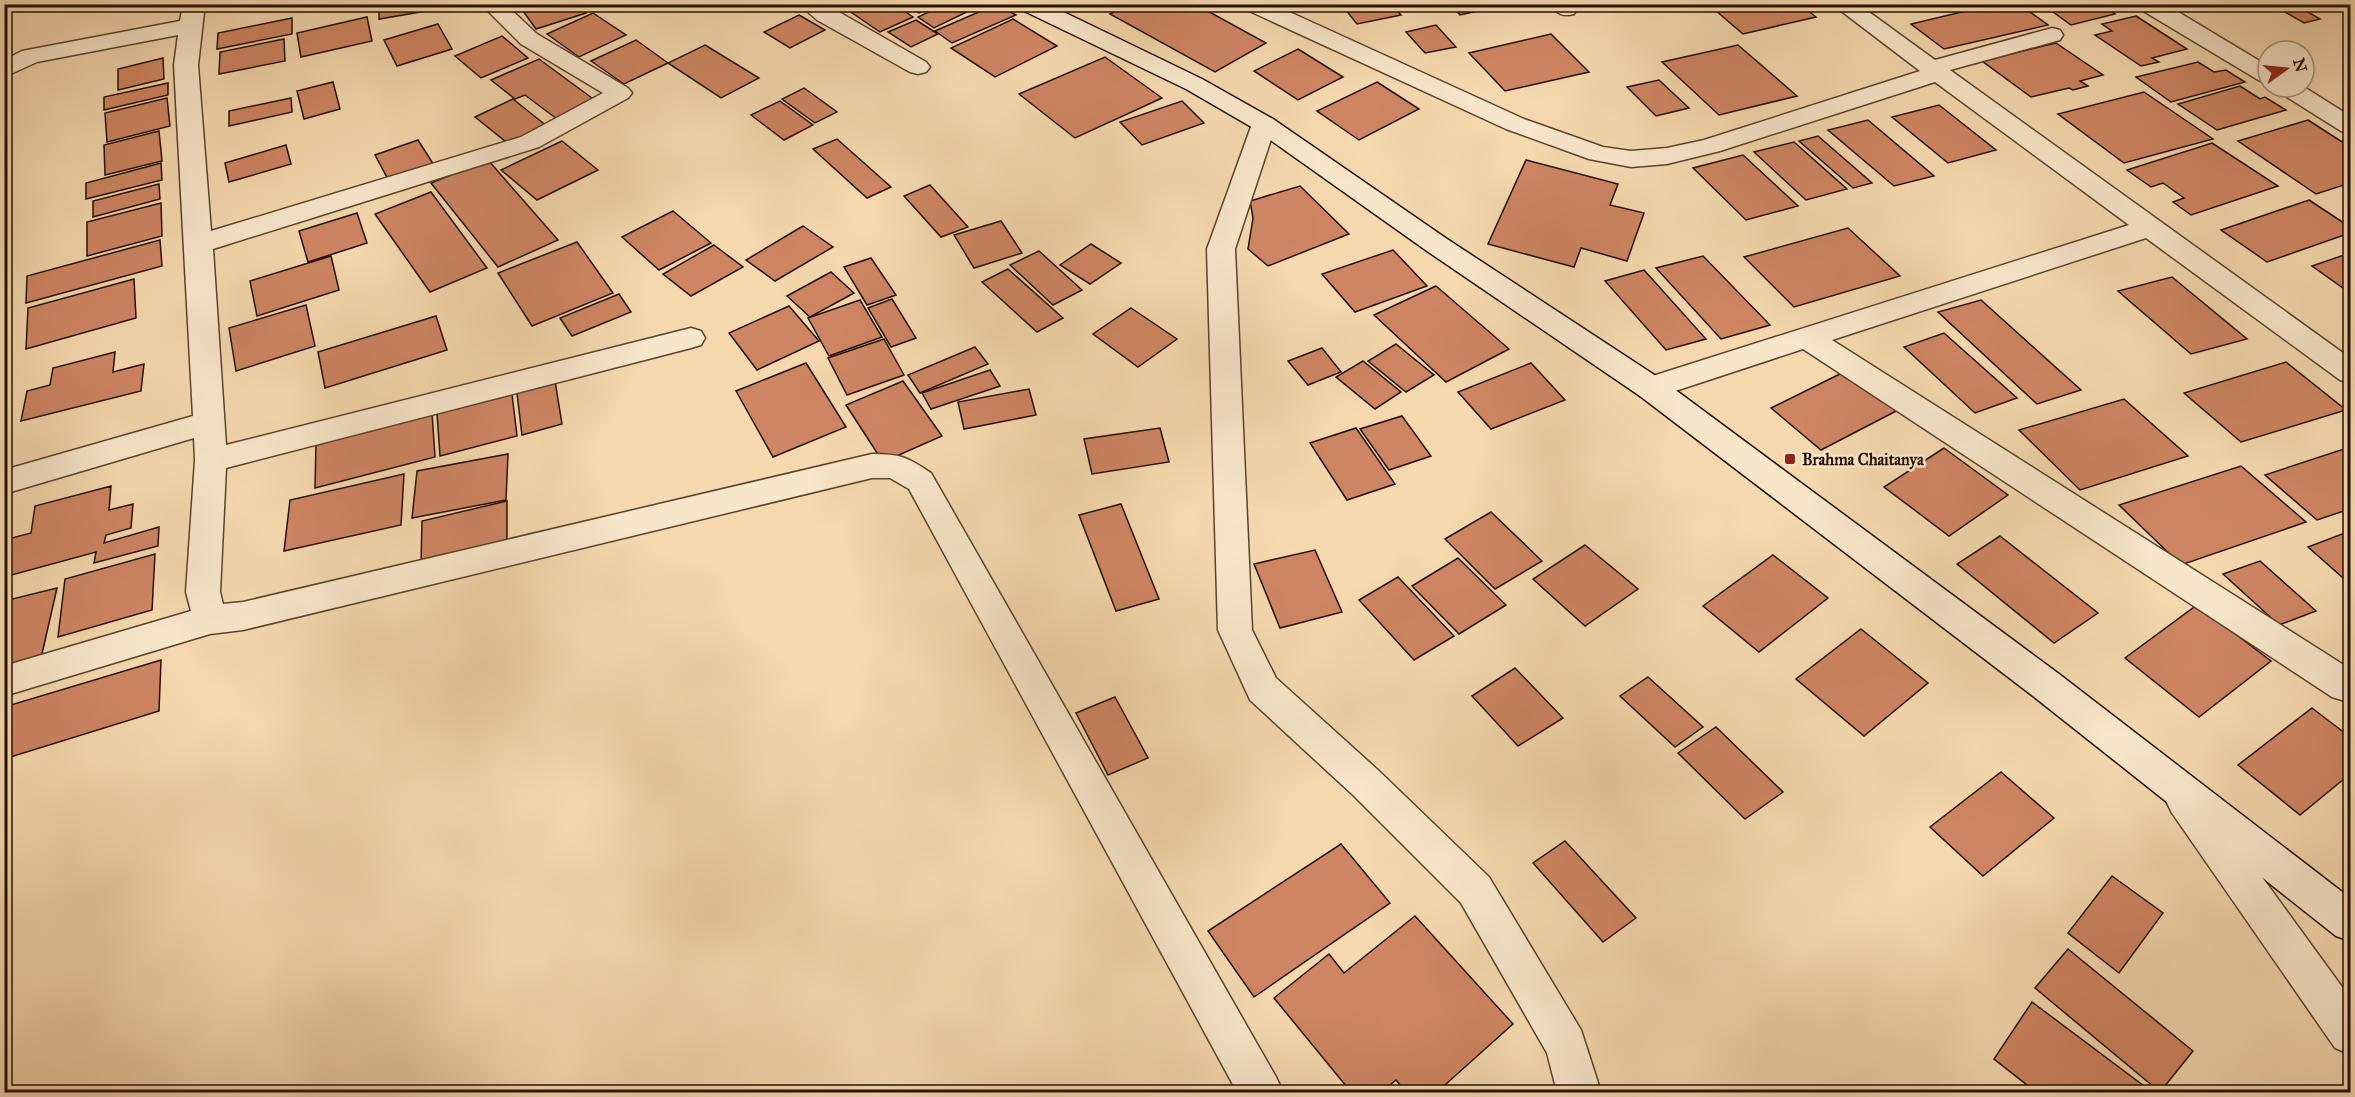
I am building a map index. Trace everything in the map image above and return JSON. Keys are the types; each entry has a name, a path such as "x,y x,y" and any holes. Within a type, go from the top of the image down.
{"street":[{"path":"199,244 530,142 620,93 529,39 492,4"},
{"path":"810,4 825,15 918,67"},
{"path":"1028,4 1194,84 1264,124 1437,245 1650,388 2046,685 2350,922"},
{"path":"1253,4 1515,124 1598,154 1631,159 1667,156 1711,146 2052,35"},
{"path":"1843,4 2350,372"},
{"path":"2148,4 2256,69"},
{"path":"4,69 30,56 192,16 186,65 211,460 203,592 210,620"},
{"path":"2306,99 2350,126"},
{"path":"2321,108 2350,99"},
{"path":"1264,124 1221,249 1235,630 1263,689 1366,783 1475,890 1566,1045 1579,1092"},
{"path":"1650,388 2151,227"},
{"path":"211,460 691,338"},
{"path":"1807,338 2345,686 2350,684"},
{"path":"4,482 209,423"},
{"path":"4,681 210,620 243,616 873,466 896,465 920,481 1261,1092"},
{"path":"2174,785 2350,1033"}],"building":[{"path":"379,4 426,4 426,11 379,19"},
{"path":"518,4 579,4 586,13 536,29"},
{"path":"839,4 894,4 913,17 880,32"},
{"path":"903,4 936,4 919,13"},
{"path":"945,4 983,4 934,28 918,17"},
{"path":"997,4 1016,15 952,43 935,31"},
{"path":"1129,4 1195,4 1266,43 1215,72 1110,14"},
{"path":"1369,4 1391,4 1401,15 1357,24 1345,9"},
{"path":"1450,4 1509,4 1460,15"},
{"path":"1708,4 1800,4 1816,17 1743,34"},
{"path":"1995,4 2019,4 2048,25 1944,49 1911,24"},
{"path":"2042,4 2101,4 2115,14 2071,25"},
{"path":"2271,4 2327,5 2306,11 2320,19 2304,23"},
{"path":"593,13 626,35 579,57 547,34"},
{"path":"799,15 825,30 790,48 764,32"},
{"path":"2136,16 2187,49 2152,58 2159,62 2141,66 2095,35 2112,31 2102,24"},
{"path":"367,17 372,41 301,57 297,33"},
{"path":"292,18 292,34 217,49 218,33"},
{"path":"1013,19 1057,46 995,77 951,48"},
{"path":"916,20 938,34 911,47 888,32"},
{"path":"438,24 452,49 397,66 384,40"},
{"path":"1436,25 1456,47 1425,53 1406,32"},
{"path":"1551,34 1589,72 1505,91 1469,53"},
{"path":"502,36 528,58 481,78 455,56"},
{"path":"284,39 285,61 219,74 220,52"},
{"path":"636,40 668,63 624,84 591,61"},
{"path":"2056,43 2103,75 2080,81 2088,86 2031,97 1982,61"},
{"path":"705,45 759,78 721,98 668,63"},
{"path":"1738,45 1797,96 1719,115 1662,62"},
{"path":"1298,49 1343,77 1298,100 1254,71"},
{"path":"1105,57 1162,98 1075,138 1019,94"},
{"path":"163,58 164,79 118,90 118,69"},
{"path":"539,59 596,101 557,119 525,95 515,99 491,80"},
{"path":"2198,62 2214,72 2226,70 2245,82 2171,102 2136,77"},
{"path":"1659,80 1689,108 1656,116 1627,87"},
{"path":"333,82 340,109 304,119 297,91"},
{"path":"1377,82 1419,109 1359,140 1317,111"},
{"path":"168,83 168,95 104,110 104,97"},
{"path":"2240,86 2256,96 2256,99 2268,99 2286,110 2217,130 2178,104"},
{"path":"804,88 837,112 815,123 782,99"},
{"path":"2144,92 2213,139 2124,163 2058,114"},
{"path":"167,98 170,126 107,142 105,113"},
{"path":"291,98 292,112 229,126 229,111"},
{"path":"513,99 548,127 510,145 475,117"},
{"path":"780,101 813,125 784,140 751,115"},
{"path":"1182,101 1204,123 1142,145 1120,122"},
{"path":"1939,105 1996,150 1948,163 1892,117"},
{"path":"1868,120 1934,176 1894,186 1828,130"},
{"path":"2308,120 2350,147 2350,183 2316,194 2238,141"},
{"path":"159,131 162,161 105,175 104,145"},
{"path":"1818,136 1872,183 1853,188 1799,141"},
{"path":"837,139 891,187 867,198 813,149"},
{"path":"418,140 434,165 389,181 375,155"},
{"path":"562,141 598,170 537,200 501,170"},
{"path":"1794,142 1847,189 1806,200 1754,152"},
{"path":"2212,143 2278,186 2191,215 2173,202 2184,198 2163,183 2151,187 2127,170"},
{"path":"286,145 291,164 229,182 225,163"},
{"path":"1743,155 1798,206 1746,220 1693,168"},
{"path":"488,160 558,240 498,267 431,183"},
{"path":"1526,160 1618,184 1610,205 1644,213 1627,261 1581,248 1574,267 1488,244"},
{"path":"161,163 162,180 86,199 86,183"},
{"path":"159,184 160,199 93,217 93,201"},
{"path":"930,185 968,227 941,237 904,196"},
{"path":"1300,186 1349,234 1268,266 1248,249 1253,218 1250,201"},
{"path":"431,192 487,268 430,292 375,214"},
{"path":"2309,200 2350,227 2350,233 2267,262 2221,230"},
{"path":"161,203 162,236 87,256 87,222"},
{"path":"673,211 711,243 659,270 622,237"},
{"path":"357,213 367,243 308,262 299,231"},
{"path":"1001,221 1022,253 974,268 954,235"},
{"path":"803,226 833,247 775,281 746,260"},
{"path":"1848,228 1900,276 1794,307 1744,257"},
{"path":"160,240 162,266 26,303 27,276"},
{"path":"577,242 613,293 532,326 498,273"},
{"path":"1091,244 1121,263 1090,284 1060,265"},
{"path":"714,245 743,267 691,296 663,274"},
{"path":"1393,250 1427,286 1355,312 1322,274"},
{"path":"1039,251 1082,290 1053,305 1010,265"},
{"path":"2350,253 2350,293 2312,266"},
{"path":"331,256 339,290 257,316 250,281"},
{"path":"1703,256 1770,325 1721,339 1656,268"},
{"path":"871,258 896,295 867,305 844,267"},
{"path":"1008,269 1063,318 1037,332 982,282"},
{"path":"1644,270 1706,339 1666,350 1605,281"},
{"path":"831,272 854,293 810,317 787,296"},
{"path":"2172,277 2247,339 2191,354 2118,291"},
{"path":"134,279 136,318 26,349 28,308"},
{"path":"1436,286 1509,349 1446,382 1374,315"},
{"path":"619,294 631,312 572,336 560,318"},
{"path":"892,299 916,338 891,347 868,308"},
{"path":"860,300 882,337 829,356 808,318"},
{"path":"1981,300 2081,390 2037,404 1938,312"},
{"path":"306,305 315,346 236,371 229,328"},
{"path":"789,306 819,341 757,370 729,333"},
{"path":"1131,308 1177,339 1138,367 1093,334"},
{"path":"436,316 447,350 325,388 318,352"},
{"path":"1944,333 2017,398 1975,413 1904,347"},
{"path":"884,339 904,375 847,395 828,358"},
{"path":"1396,344 1434,375 1406,392 1368,361"},
{"path":"975,347 988,364 920,393 908,375"},
{"path":"1322,348 1341,372 1308,385 1288,361"},
{"path":"115,352 113,372 144,364 141,391 21,421 27,391 50,385 53,368"},
{"path":"1363,361 1401,392 1375,409 1336,377"},
{"path":"2286,362 2346,410 2241,442 2184,393"},
{"path":"806,363 846,427 773,457 736,391"},
{"path":"1531,363 1565,400 1491,429 1458,392"},
{"path":"1850,369 1900,409 1821,450 1771,408"},
{"path":"990,370 1000,386 931,409 922,393"},
{"path":"554,375 562,424 522,435 516,385"},
{"path":"903,381 942,436 883,462 846,405"},
{"path":"1029,389 1036,415 964,429 958,402"},
{"path":"512,394 517,436 440,456 437,413"},
{"path":"2124,399 2188,456 2080,490 2019,430"},
{"path":"432,413 435,457 315,488 316,443"},
{"path":"1402,416 1431,456 1389,470 1360,429"},
{"path":"1160,428 1169,462 1092,474 1084,439"},
{"path":"1356,428 1395,484 1347,500 1310,443"},
{"path":"2350,447 2350,509 2317,520 2265,475"},
{"path":"1944,448 2008,495 1949,536 1884,487"},
{"path":"508,454 506,500 412,518 417,471"},
{"path":"2241,466 2306,522 2181,565 2119,505"},
{"path":"404,474 401,525 284,551 290,500"},
{"path":"111,486 109,510 133,504 131,528 106,535 104,543 159,527 158,546 94,563 96,552 4,577 4,540 31,533 35,506"},
{"path":"507,501 507,543 421,564 422,521"},
{"path":"1121,504 1159,599 1116,611 1079,515"},
{"path":"1491,512 1542,561 1495,589 1445,539"},
{"path":"2350,531 2350,584 2308,547"},
{"path":"2000,536 2098,613 2054,643 1957,564"},
{"path":"1585,545 1638,589 1585,626 1533,579"},
{"path":"1315,550 1342,612 1280,628 1254,564"},
{"path":"155,554 152,610 58,637 65,579"},
{"path":"1773,555 1828,598 1759,652 1703,606"},
{"path":"1458,558 1506,605 1459,634 1412,586"},
{"path":"2260,561 2316,611 2279,625 2223,574"},
{"path":"1398,577 1454,636 1414,660 1359,600"},
{"path":"57,588 41,658 4,666 4,601"},
{"path":"2197,605 2271,661 2199,717 2125,658"},
{"path":"1861,629 1928,683 1864,736 1796,679"},
{"path":"161,660 159,711 4,759 4,707"},
{"path":"1515,668 1563,718 1518,746 1472,696"},
{"path":"1648,677 1703,727 1675,747 1620,696"},
{"path":"1115,697 1148,758 1108,775 1076,713"},
{"path":"2312,708 2350,737 2350,774 2300,815 2238,765"},
{"path":"1716,727 1783,792 1745,819 1678,753"},
{"path":"2001,772 2054,818 1983,876 1930,827"},
{"path":"1565,841 1636,918 1603,942 1533,863"},
{"path":"1341,844 1390,903 1254,997 1208,931"},
{"path":"2112,876 2163,913 2119,973 2068,933"},
{"path":"1415,916 1513,1024 1437,1092 1406,1092 1396,1080 1382,1092 1351,1092 1274,998 1329,954 1344,973"},
{"path":"2068,949 2193,1051 2160,1092 2035,988"},
{"path":"2032,1002 2152,1092 2036,1092 1994,1059"}],"place":[{"name":"Brahma Chaitanya","path":"1790,459"}]}
